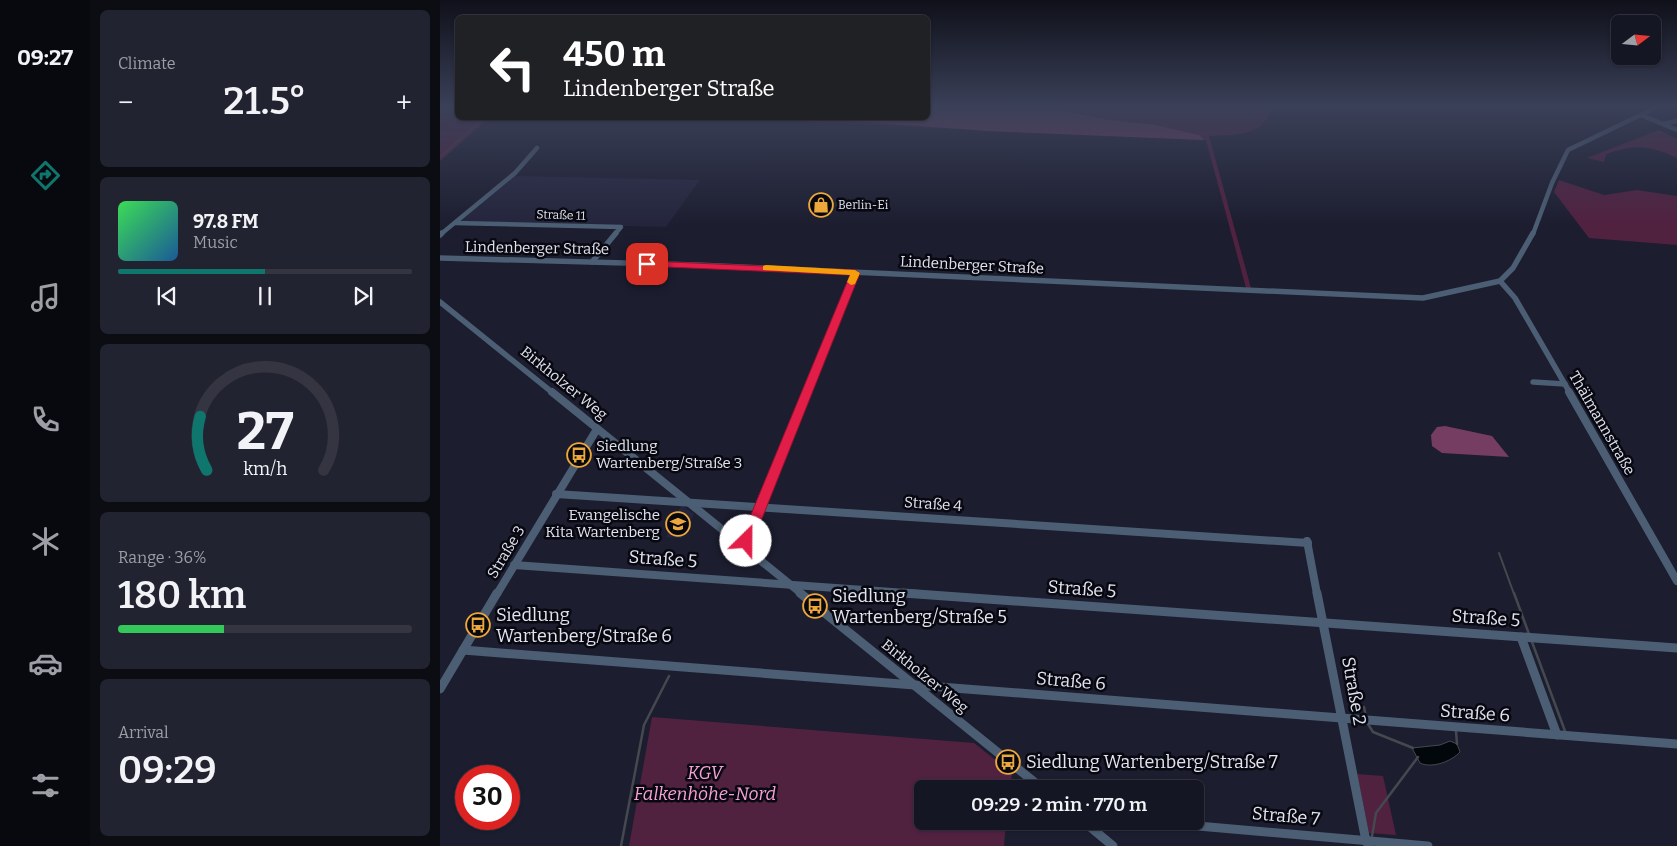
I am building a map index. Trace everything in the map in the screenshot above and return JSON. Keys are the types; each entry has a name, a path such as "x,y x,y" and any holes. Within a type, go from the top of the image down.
{"street":[{"path":"1500,281 1508,274 1526,246 1568,150 1575,146"},
{"path":"440,235 515,173 537,148"},
{"name":"Straße 11","path":"455,223 621,227 592,262"},
{"name":"Lindenberger Straße","path":"440,258 592,262 1413,298 1430,297 1500,281"},
{"path":"741,546 746,541 855,273"},
{"name":"Thälmannstraße","path":"1500,281 1515,298 1677,581"},
{"name":"Birkholzer Weg","path":"440,302 1032,780"},
{"path":"1534,382 1565,384"},
{"name":"Straße 3","path":"440,690 592,434 597,430"},
{"name":"Straße 4","path":"556,494 1308,542"},
{"name":"Straße 2","path":"1308,542 1368,843"},
{"name":"Straße 5","path":"514,565 1677,648"},
{"path":"1521,637 1557,735"},
{"name":"Straße 6","path":"463,650 1677,744"},
{"name":"Straße 7","path":"1204,827 1368,843 1428,846"},
{"path":"1094,830 1114,846"}],"shaded area":[{"path":"513,176 700,180 666,227 458,222"},
{"path":"1445,426 1492,436 1509,457 1442,453 1432,446 1431,435 1437,427"},
{"path":"681,505 694,514 682,538 666,537"},
{"path":"1450,741 1457,744 1460,752 1447,761 1436,765 1420,763 1412,748 1440,745"}],"green space":[{"path":"440,146 457,146 440,161"},
{"path":"1208,146 1212,146 1251,288 1246,288"},
{"path":"1617,146 1677,146 1677,158 1659,150 1634,147 1606,154 1604,162 1587,158"},
{"path":"1559,180 1604,195 1637,190 1677,196 1677,245 1589,238 1554,192"},
{"name":"KGV Falkenhöhe-Nord","path":"652,717 974,743 1012,773 1011,780 914,780 914,830 1005,830 1004,846 629,846"},
{"path":"1357,774 1383,776 1396,835 1369,833"}],"waterway":[{"path":"440,157 452,146"},
{"path":"1499,553 1514,594"},
{"path":"1514,593 1529,634"},
{"path":"1532,642 1565,731"},
{"path":"621,846 644,725 669,676"},
{"path":"1364,707 1366,717"},
{"path":"1368,724 1373,732 1413,748"},
{"path":"1456,731 1457,744"},
{"path":"1372,836 1376,813 1418,757"}],"slow traffic":[{"path":"766,268 855,273 851,282"}],"place":[{"name":"Berlin-Ei","path":"821,205"},
{"name":"Siedlung Wartenberg/Straße 3","path":"579,455"},
{"name":"Evangelische Kita Wartenberg","path":"678,524"},
{"name":"Siedlung Wartenberg/Straße 5","path":"815,606"},
{"name":"Siedlung Wartenberg/Straße 6","path":"478,625"},
{"name":"Siedlung Wartenberg/Straße 7","path":"1008,762"}],"route":[{"path":"647,264 855,273 746,541"}]}
